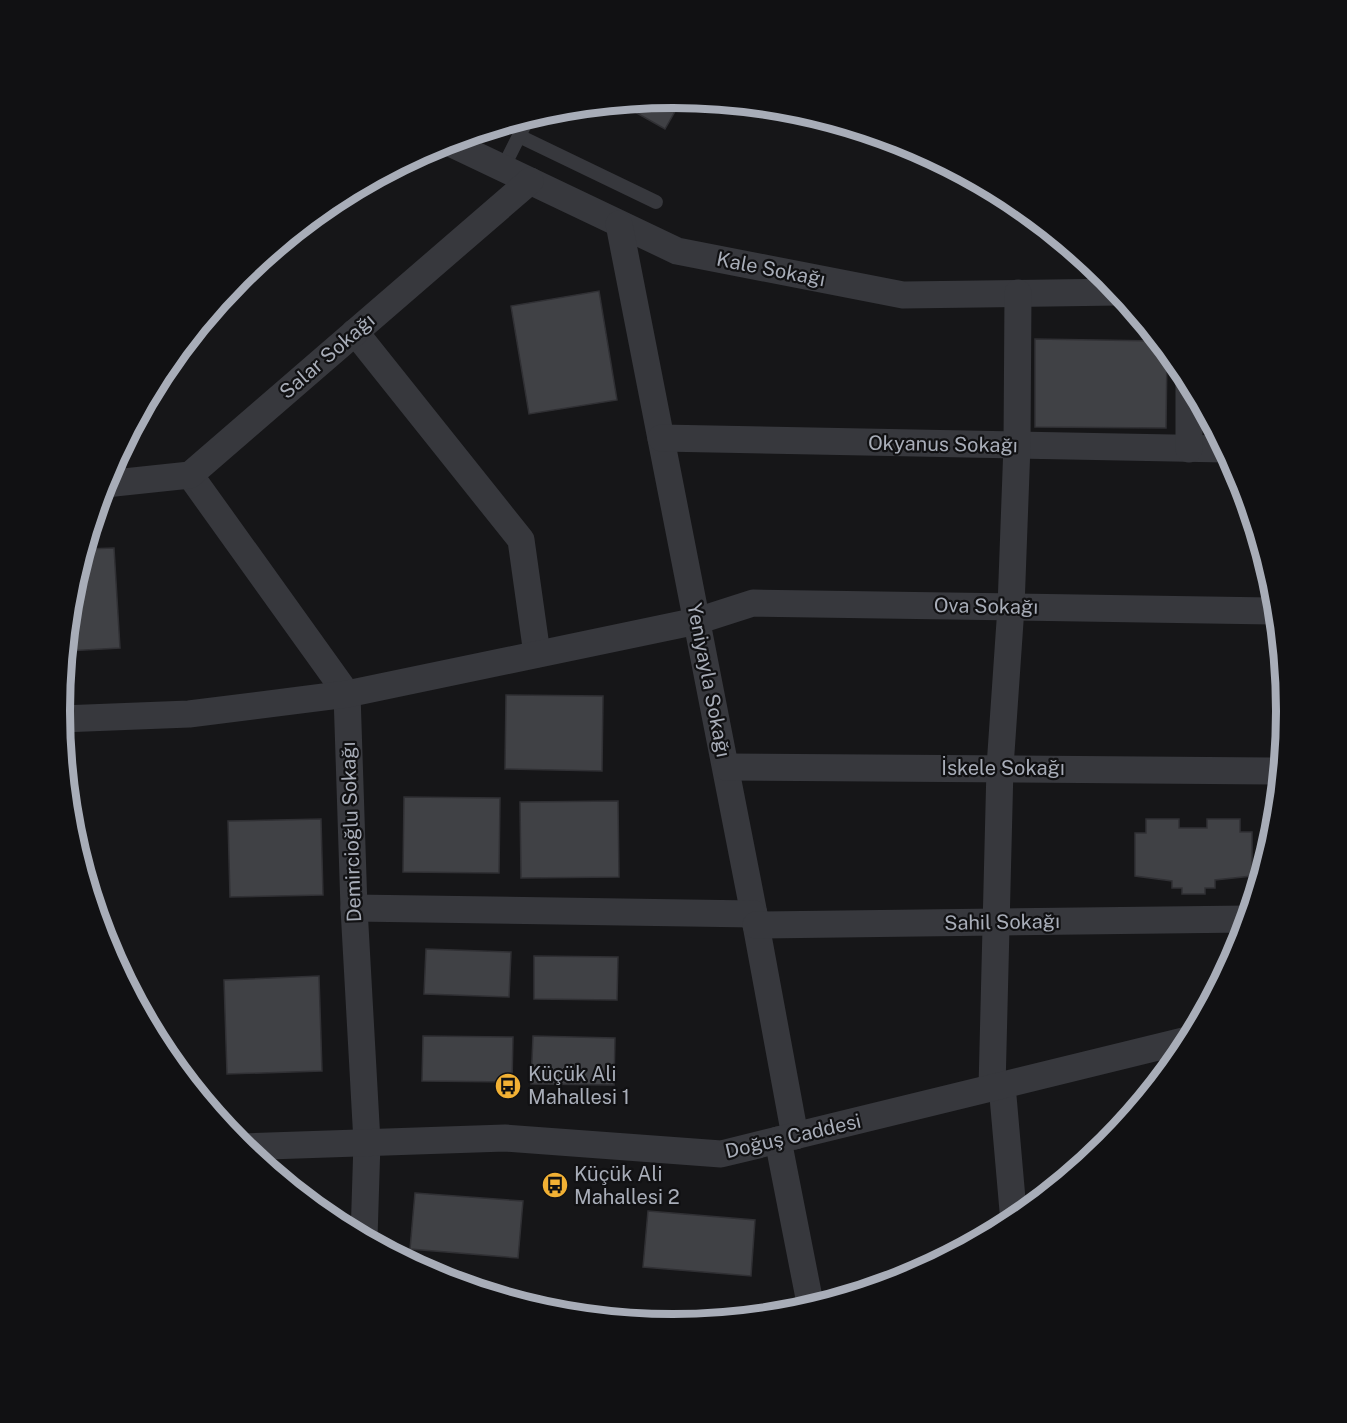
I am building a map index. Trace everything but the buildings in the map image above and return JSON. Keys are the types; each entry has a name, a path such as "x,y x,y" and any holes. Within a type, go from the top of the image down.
{"street":[{"name":"Kale Sokağı","path":"460,148 677,251 903,295 1107,292"},
{"name":"Salar Sokağı","path":"190,475 530,181"},
{"name":"Yeniyayla Sokağı","path":"619,224 755,919 810,1299"},
{"path":"1013,1210 997,1087 996,922 1000,767 1011,607 1017,445 1018,293"},
{"path":"355,332 521,540 537,654"},
{"path":"1189,399 1189,449"},
{"name":"Okyanus Sokağı","path":"661,438 1216,449"},
{"path":"115,483 190,475 346,694"},
{"name":"Ova Sokağı","path":"70,719 189,714 346,694 697,621 753,603 1268,611"},
{"name":"Demircioğlu Sokağı","path":"346,694 354,908 367,1142 364,1229"},
{"name":"İskele Sokağı","path":"726,767 1000,767 1273,771"},
{"name":"Sahil Sokağı","path":"354,908 755,919 996,922 1239,919"},
{"name":"Doğuş Caddesi","path":"256,1146 505,1138 721,1154 1178,1042"}],"lane":[{"path":"503,168 523,128"},
{"path":"519,136 657,202"}],"place":[{"name":"Küçük Ali Mahallesi 1","path":"508,1086"},
{"name":"Küçük Ali Mahallesi 2","path":"555,1185"}]}
